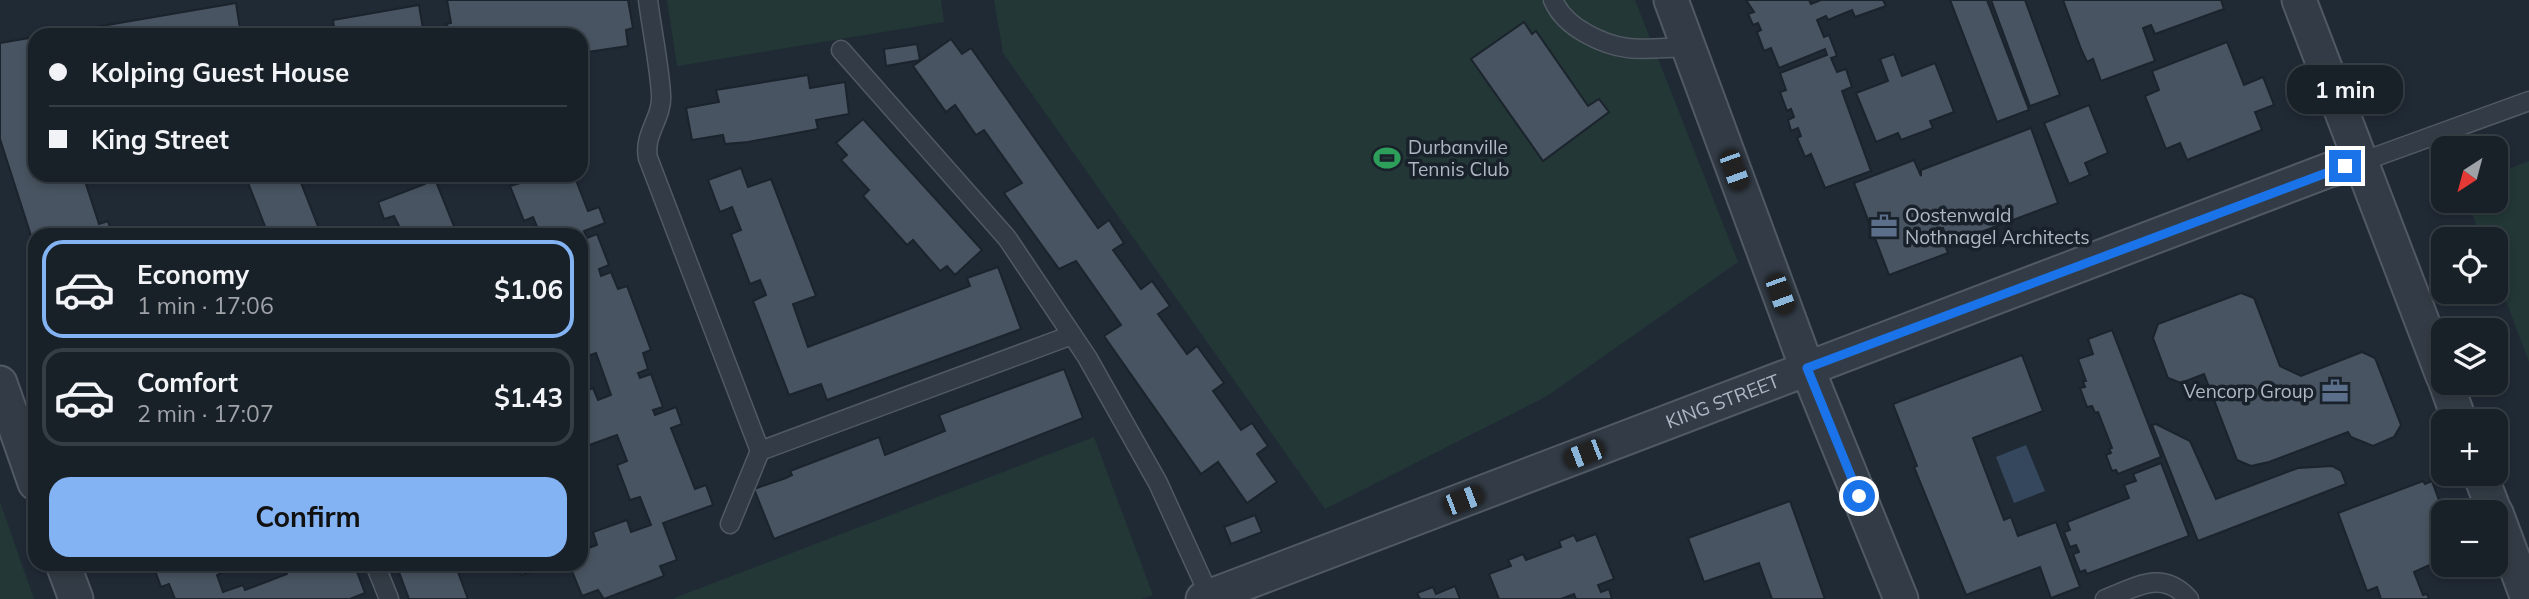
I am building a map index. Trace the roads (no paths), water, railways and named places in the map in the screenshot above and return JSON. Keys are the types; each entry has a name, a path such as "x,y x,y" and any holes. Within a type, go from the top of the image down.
{"street":[{"path":"1671,0 1807,368 1901,599"},
{"path":"2299,0 2431,345"},
{"name":"KING STREET","path":"1207,598 2329,170 2361,162"},
{"path":"0,383 28,463"},
{"path":"2508,547 2528,599"},
{"path":"66,571 76,599"}],"lane":[{"path":"648,0 661,95 658,117 647,139 648,158 760,452 730,524"},
{"path":"1553,0 1572,25 1606,44 1639,50 1688,47"},
{"path":"841,50 1007,238 1072,335 1158,483 1207,598"},
{"path":"2361,162 2529,102"},
{"path":"760,452 1072,335"},
{"path":"378,571 389,599"},
{"path":"2105,599 2152,582 2168,582 2189,599"}],"water":[{"path":"2026,445 2045,491 2014,503 1996,457"}],"place":[{"name":"Durbanville Tennis Club","path":"1387,158"},
{"name":"Oostenwald Nothnagel Architects","path":"1884,226"},
{"name":"Vencorp Group","path":"2335,391"}]}
